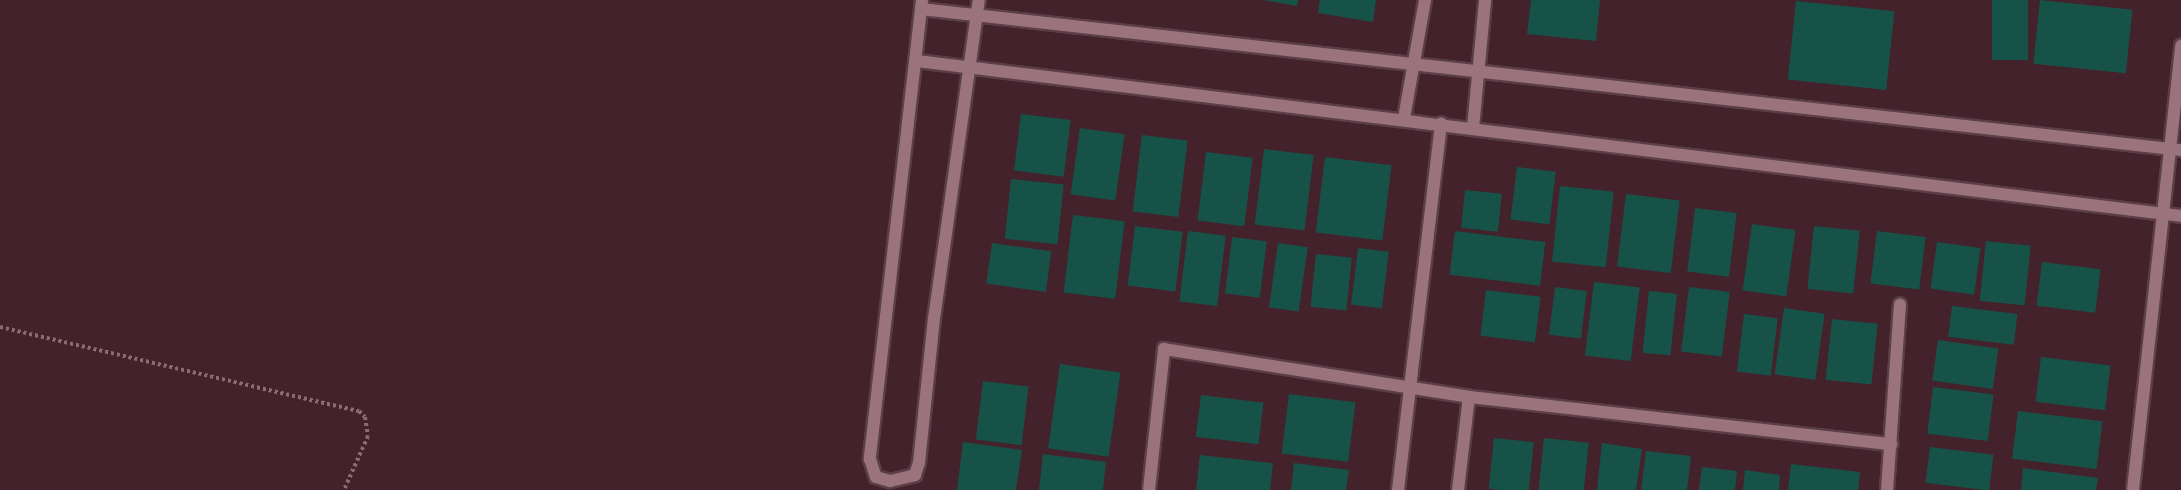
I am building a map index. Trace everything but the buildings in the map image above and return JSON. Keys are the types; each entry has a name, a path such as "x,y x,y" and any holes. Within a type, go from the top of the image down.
{"street":[{"path":"979,0 976,16 971,67 934,319 919,463 915,475 890,481 876,477 870,459 922,4 976,16 2175,149"},
{"path":"1404,118 1411,66 1425,0"},
{"path":"1473,128 1485,0"},
{"path":"2133,490 2164,213 2175,149 2181,46"},
{"path":"917,61 1404,118 2181,216"},
{"path":"1398,490 1412,389 1441,124"},
{"path":"1887,490 1900,304"},
{"path":"1149,490 1164,349 1469,397 1891,444"},
{"path":"1458,490 1469,397"}],"path":[{"path":"0,327 358,411 365,417 368,436 344,490"}]}
